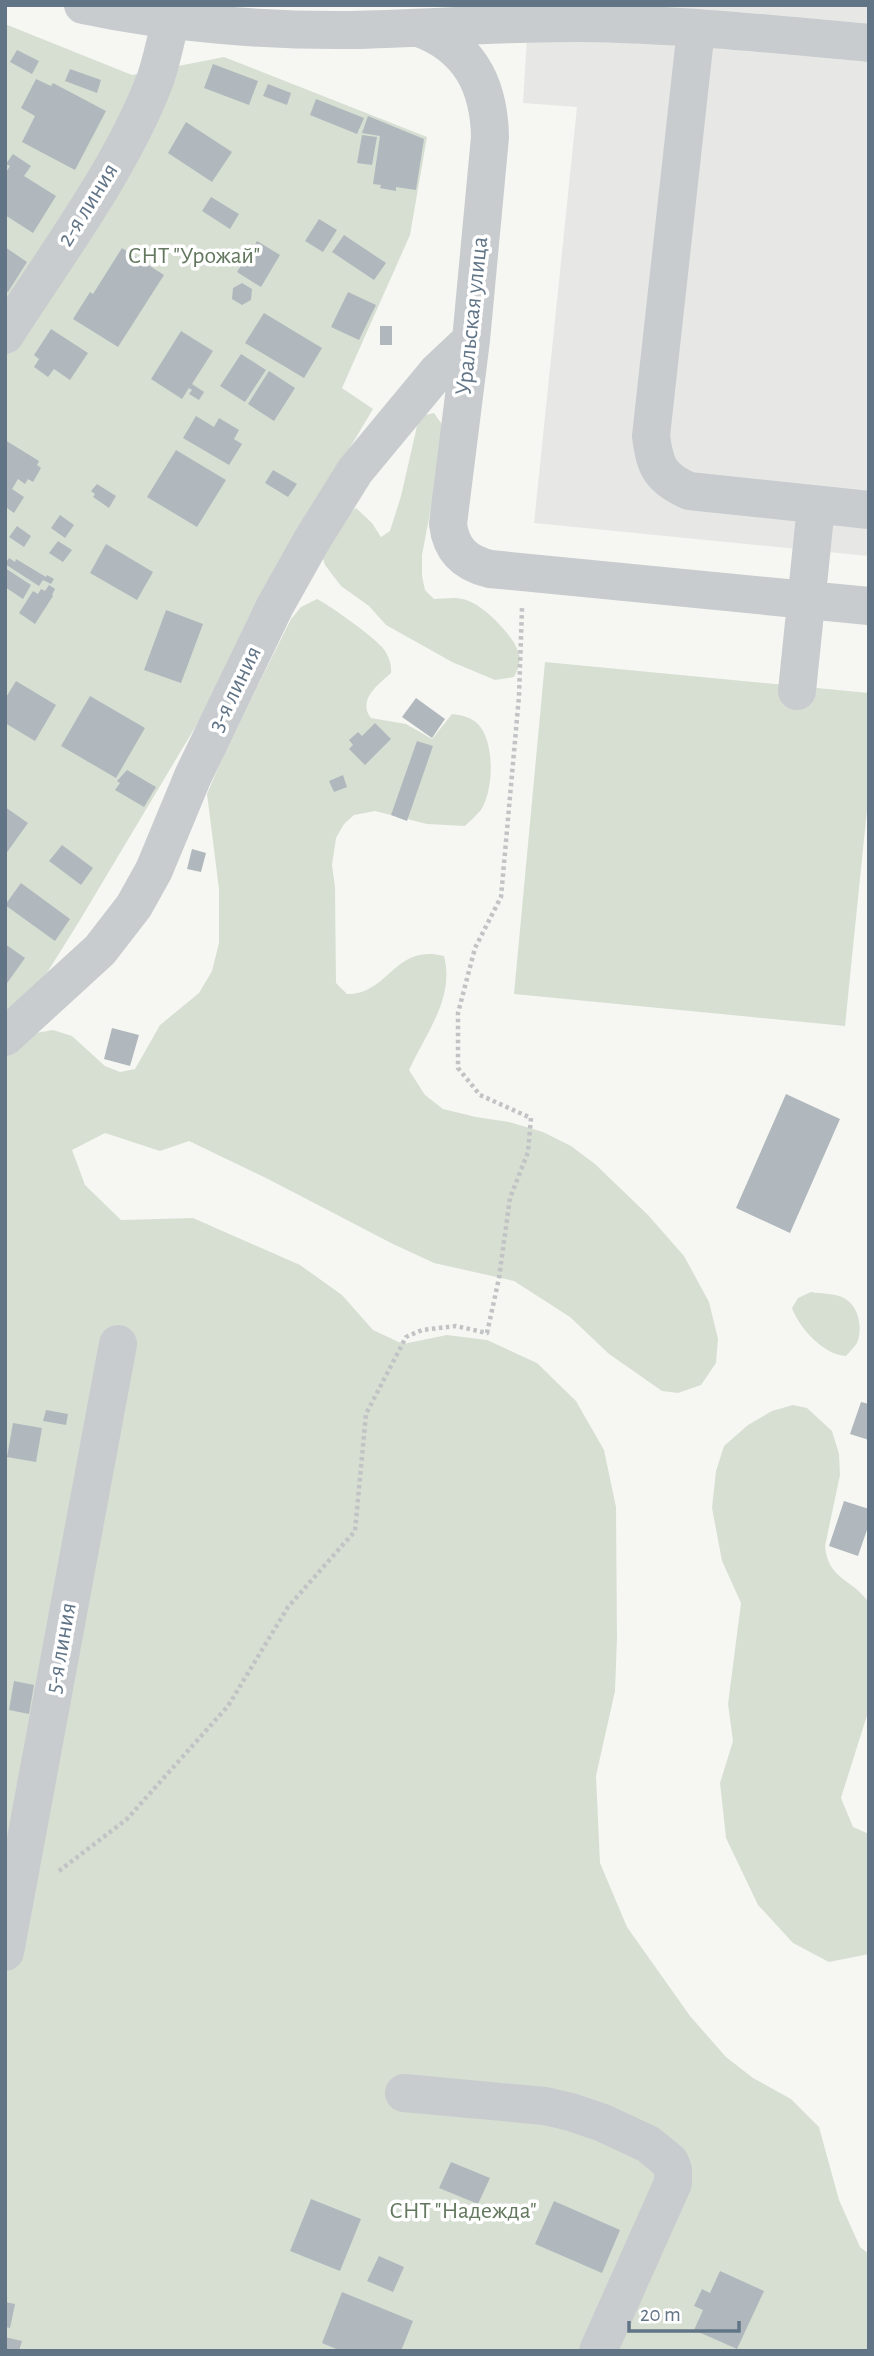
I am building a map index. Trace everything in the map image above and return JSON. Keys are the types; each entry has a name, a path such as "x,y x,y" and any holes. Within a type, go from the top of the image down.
{"street":[{"name":"Уральская улица","path":"83,5 171,18 275,17 419,28 438,35 466,58 476,75 489,114 490,137 471,340 448,524 450,540 460,554 473,565 869,607"},
{"path":"419,28 581,14 696,29 751,19 869,43"},
{"name":"2-я линия","path":"5,335 116,161 140,116 159,68 171,18"},
{"path":"696,29 651,436 654,459 661,473 689,492 869,510"},
{"name":"3-я линия","path":"5,1037 100,950 134,906 154,870 193,776 275,606 312,540 355,471 437,372 471,340"},
{"path":"797,691 816,506"},
{"name":"5-я линия","path":"5,1952 9,1904 118,1343"},
{"path":"404,2093 545,2106 571,2112 648,2144 670,2162 673,2183 597,2351"}],"path":[{"path":"9,1904 127,1819 228,1706 288,1606 355,1531 366,1414 406,1337 422,1330 456,1326 487,1333 499,1278 510,1199 528,1152 531,1118 480,1095 458,1068 458,1013 475,948 501,897 519,696 523,572"}],"shaded area":[{"path":"529,5 869,5 869,556 534,523 577,107 523,103"}],"green space":[{"name":"СНТ \"Урожай\"","path":"5,24 132,75 224,57 427,137 410,235 342,388 373,409 249,617 203,714 5,1040"},
{"path":"434,413 443,426 439,466 422,555 425,590 434,599 456,598 469,601 494,619 518,651 520,661 514,677 495,680 452,662 386,625 369,606 341,586 325,565 321,552 341,520 356,508 372,523 381,537 390,531 417,426 425,415"},
{"name":"СНТ \"Надежда\"","path":"317,599 369,635 388,656 391,673 371,693 366,705 371,718 406,724 432,739 452,714 469,718 484,732 491,766 485,801 481,810 465,826 427,824 375,811 354,815 344,824 336,838 332,865 335,887 336,983 347,994 361,992 414,956 444,956 446,986 442,1001 409,1070 425,1095 443,1109 509,1122 543,1132 571,1146 595,1164 648,1215 684,1256 709,1302 718,1339 716,1363 701,1385 678,1393 662,1391 609,1354 570,1317 514,1281 434,1263 189,1141 160,1151 105,1133 72,1150 85,1185 121,1220 193,1218 300,1265 342,1295 373,1330 403,1344 447,1335 487,1340 537,1363 576,1401 604,1450 616,1507 615,1691 596,1776 600,1863 627,1927 690,2016 726,2057 753,2078 791,2099 819,2127 839,2200 860,2247 869,2254 869,2351 5,2351 5,1054 25,1035 53,1030 72,1036 105,1066 120,1072 135,1069 160,1025 199,993 212,971 219,943 219,889 207,794 291,619 301,607"},
{"path":"545,662 869,693 869,790 845,1026 514,994"},
{"path":"811,1292 840,1296 853,1306 859,1324 859,1337 846,1356 821,1346 806,1332 795,1316 792,1308 798,1298"},
{"path":"793,1405 807,1408 832,1431 839,1454 840,1475 825,1546 827,1557 836,1572 869,1603 869,1709 841,1798 853,1827 869,1834 869,1954 829,1962 793,1943 758,1905 726,1838 720,1783 733,1741 728,1704 741,1603 722,1561 712,1508 716,1471 724,1446 748,1425 772,1411"}],"building":[{"path":"17,50 39,61 32,74 10,62"},
{"path":"213,64 258,81 249,105 204,88"},
{"path":"70,69 101,80 97,93 65,81"},
{"path":"36,79 51,86 53,83 106,111 75,170 22,142 35,116 21,108"},
{"path":"268,84 291,93 287,105 263,96"},
{"path":"316,99 364,118 357,134 310,115"},
{"path":"368,116 424,139 416,190 396,187 396,191 373,184 380,136 362,133"},
{"path":"186,122 232,152 212,182 168,153"},
{"path":"362,135 377,137 372,165 357,163"},
{"path":"13,154 31,166 24,176 56,196 33,233 5,215 5,174 10,166 6,164"},
{"path":"211,197 239,214 230,229 202,211"},
{"path":"319,219 337,230 323,252 305,241"},
{"path":"344,235 386,263 374,280 332,252"},
{"path":"257,241 280,255 261,287 237,272"},
{"path":"5,247 27,262 8,292 5,290"},
{"path":"122,248 164,275 118,347 73,319 90,292 93,294"},
{"path":"242,283 252,289 251,300 242,305 232,299 233,288"},
{"path":"348,292 376,305 359,340 331,327"},
{"path":"264,313 322,348 304,378 245,343"},
{"path":"380,326 392,326 392,345 380,345"},
{"path":"51,329 88,353 70,380 54,369 48,377 34,367 39,359 34,355"},
{"path":"181,331 213,351 192,384 204,392 199,400 189,394 192,390 189,388 182,399 151,379"},
{"path":"241,354 266,370 245,402 220,386"},
{"path":"269,371 295,388 274,421 248,404"},
{"path":"196,416 214,427 219,418 239,430 234,439 242,444 229,465 183,438"},
{"path":"5,440 39,461 37,465 41,468 33,482 28,479 25,484 18,479 12,489 24,497 14,513 7,508 5,512"},
{"path":"176,450 226,480 197,527 147,497"},
{"path":"273,470 297,484 288,497 265,483"},
{"path":"97,484 116,496 109,508 93,497 95,494 91,491"},
{"path":"60,515 74,525 65,538 51,528"},
{"path":"17,526 31,536 24,547 9,537"},
{"path":"58,541 72,550 63,562 49,553"},
{"path":"106,544 153,572 137,600 90,573"},
{"path":"9,558 54,579 51,584 43,580 39,586 5,564"},
{"path":"5,568 31,585 23,599 5,587"},
{"path":"49,585 55,589 53,596 35,624 19,613 33,591 38,594 41,589 45,591"},
{"path":"166,610 203,624 181,683 144,670"},
{"path":"16,681 56,705 35,741 5,723 5,699"},
{"path":"90,696 145,728 116,778 61,746"},
{"path":"416,698 445,719 432,738 402,717"},
{"path":"375,723 391,739 365,765 349,749 353,745 349,740 358,732 362,736"},
{"path":"417,741 433,746 407,821 391,815"},
{"path":"127,770 156,787 144,807 115,790 120,783 117,781"},
{"path":"343,775 347,787 334,792 329,781"},
{"path":"5,807 28,823 5,855"},
{"path":"62,845 93,868 81,885 49,861"},
{"path":"192,849 206,853 201,872 187,869"},
{"path":"21,883 70,919 55,941 5,905"},
{"path":"5,944 25,958 5,986"},
{"path":"112,1028 139,1035 130,1066 104,1059"},
{"path":"786,1094 840,1119 790,1233 736,1208"},
{"path":"861,1402 869,1404 869,1440 850,1434"},
{"path":"46,1410 68,1414 66,1425 43,1421"},
{"path":"13,1423 42,1428 36,1462 7,1457"},
{"path":"844,1501 869,1509 869,1524 858,1556 829,1546"},
{"path":"14,1681 34,1685 29,1714 9,1710"},
{"path":"451,2162 490,2178 478,2204 439,2188"},
{"path":"311,2199 361,2219 340,2271 290,2251"},
{"path":"554,2201 620,2230 602,2273 535,2244"},
{"path":"379,2256 404,2267 393,2292 367,2281"},
{"path":"720,2271 764,2291 737,2349 694,2330 703,2310 694,2306 702,2289 710,2293"},
{"path":"342,2292 413,2321 401,2351 341,2351 322,2343"},
{"path":"5,2302 15,2304 10,2328 5,2327"},
{"path":"5,2337 22,2341 19,2351 5,2351"}]}
